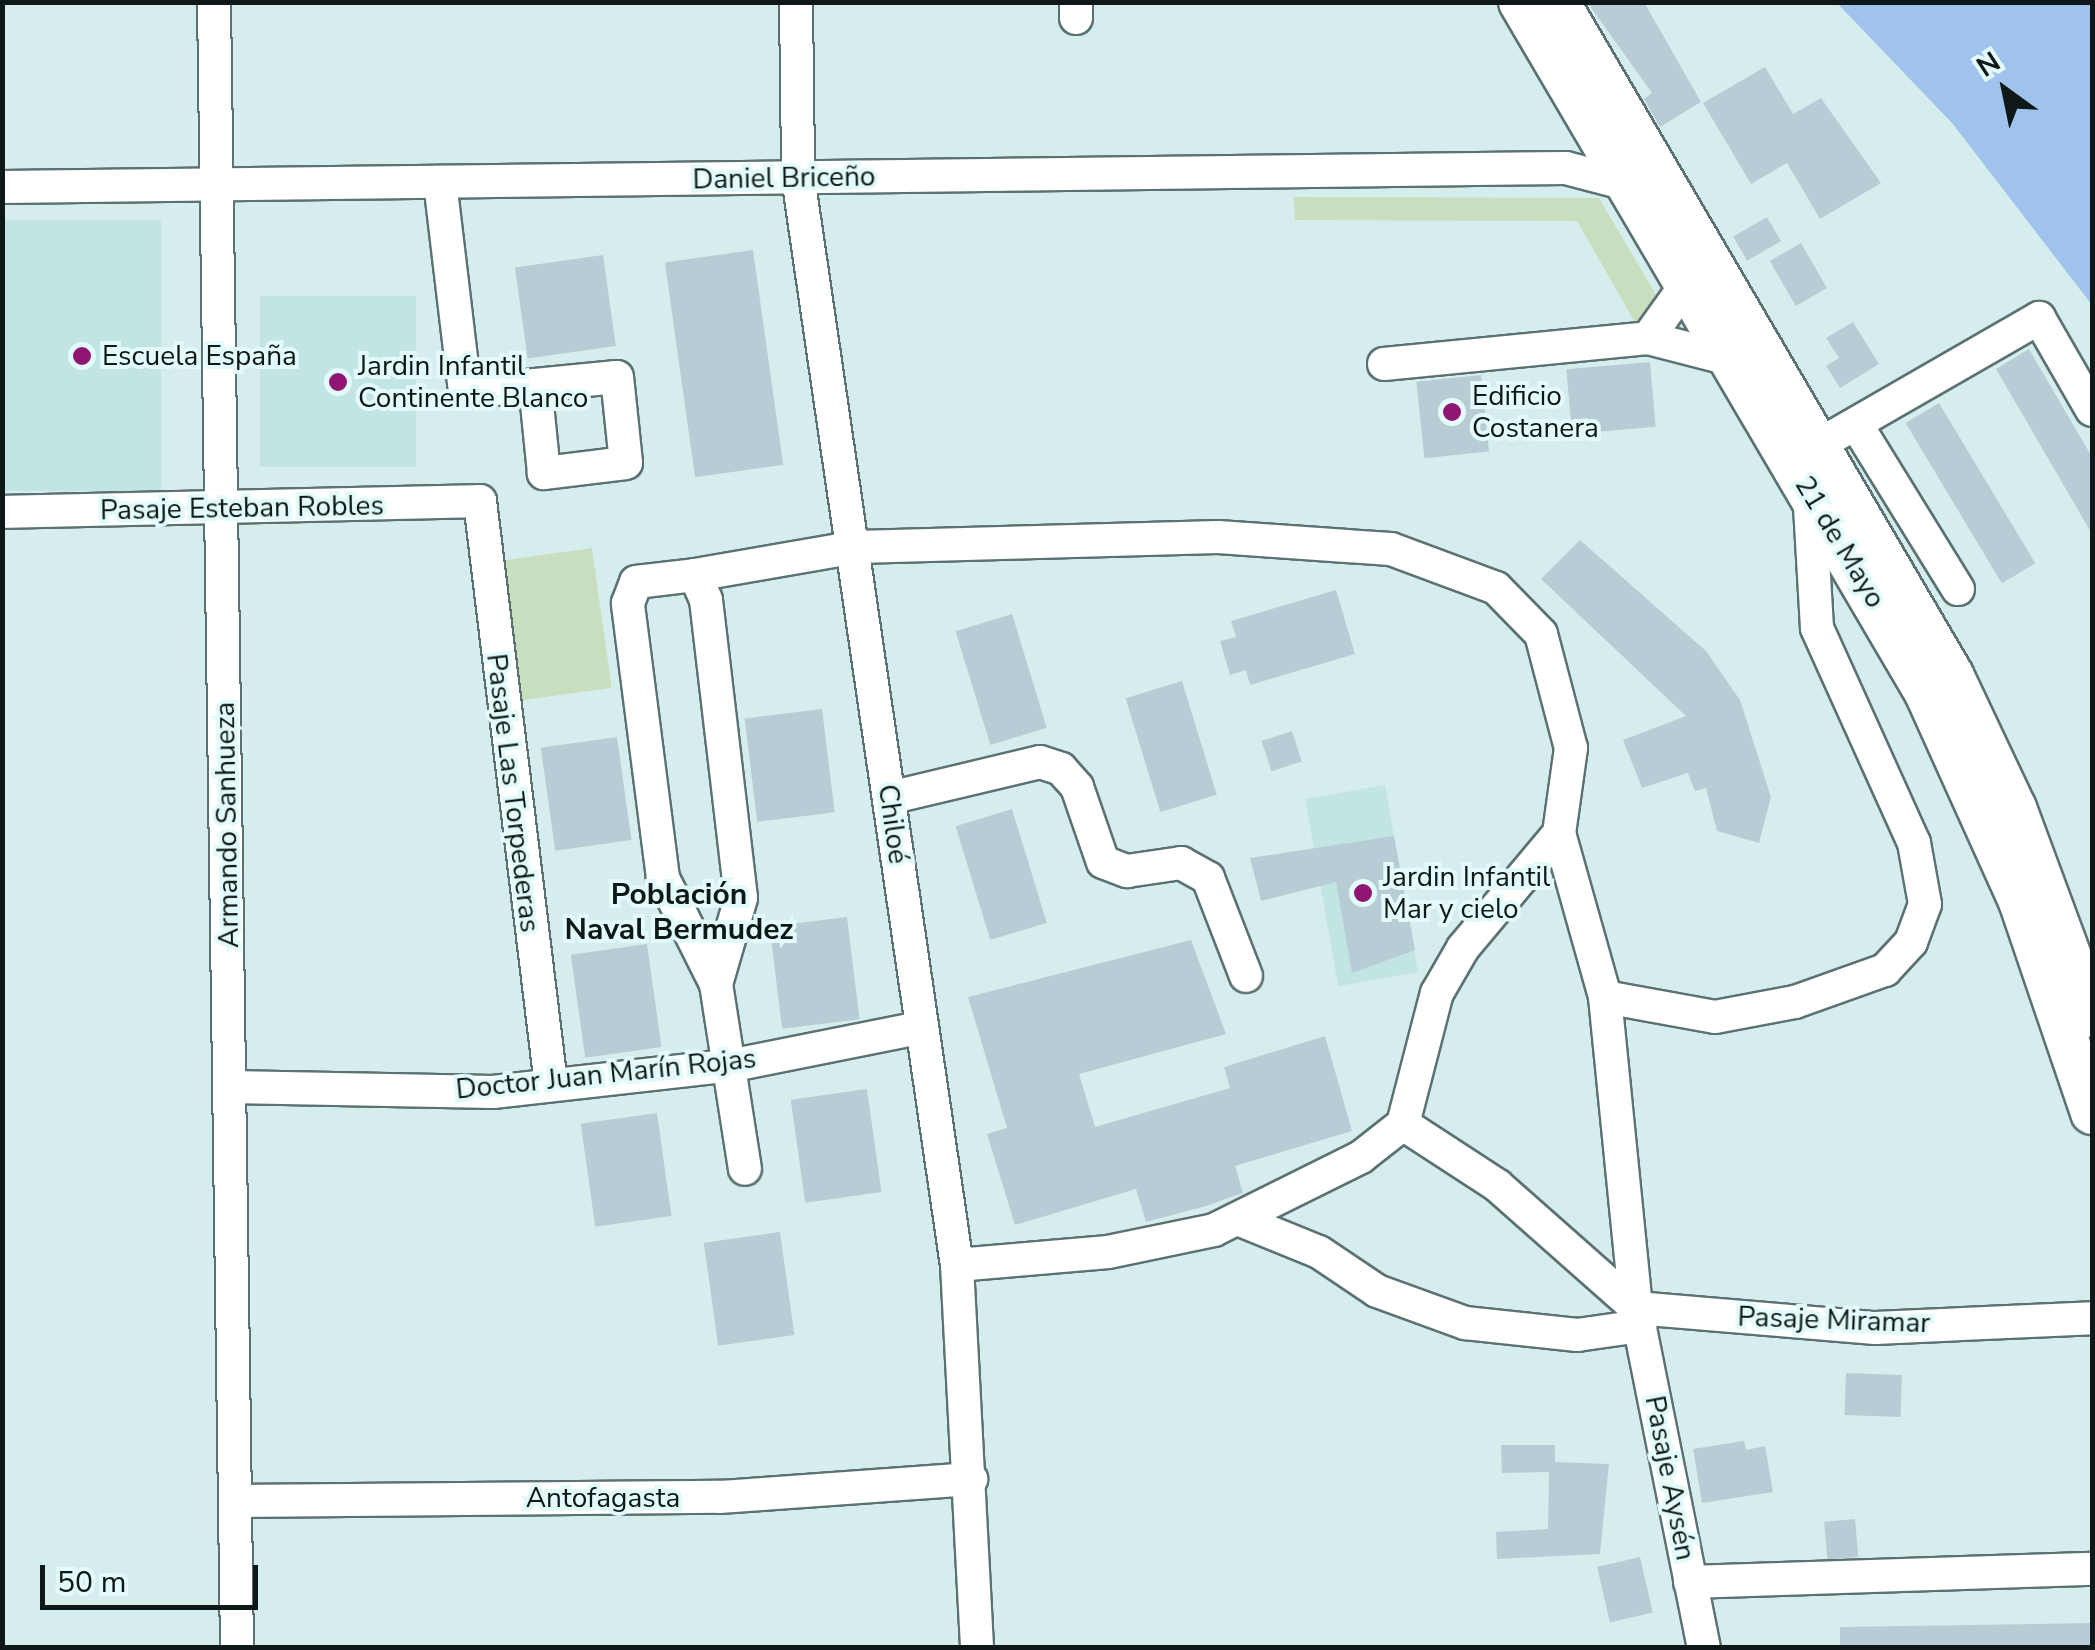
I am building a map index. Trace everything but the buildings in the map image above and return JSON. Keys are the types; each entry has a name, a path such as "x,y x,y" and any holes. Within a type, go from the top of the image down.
{"main road":[{"name":"21 de Mayo","path":"1520,2 1809,490 1968,777 2092,1114"},
{"name":"21 de Mayo","path":"1558,2 1838,434 1996,766 2092,1016"}],"street":[{"name":"Armando Sanhueza","path":"214,2 237,1648"},
{"name":"Chiloé","path":"796,2 798,178 857,547 920,1028 957,1265 971,1478 976,1648"},
{"path":"1566,168 1586,118"},
{"name":"Daniel Briceño","path":"2,187 1566,168 1624,183"},
{"path":"440,182 465,392 535,385"},
{"path":"1648,338 1686,285"},
{"path":"1958,590 1838,434 2039,318 2092,410"},
{"path":"1384,364 1648,338 1730,359"},
{"path":"1605,997 1662,1013 1763,1008 1885,970 1911,942 1924,904 1914,843 1817,628 1809,490"},
{"name":"Pasaje Esteban Robles","path":"2,512 223,510 480,501"},
{"name":"Pasaje Las Torpederas","path":"480,501 551,1084"},
{"path":"744,1169 734,1065 716,984 663,878 628,603 636,582 695,576 857,547 1256,540 1391,549 1496,588 1540,634 1570,748 1559,833 1437,993 1403,1124 1292,1198 1240,1220 1108,1252 957,1265"},
{"path":"695,576 706,600 741,898 716,984"},
{"path":"889,798 1040,762 1061,769 1077,787 1103,862 1127,871 1181,862 1208,878 1246,976"},
{"name":"Pasaje Aysén","path":"1559,833 1605,997 1638,1317 1704,1648"},
{"name":"Doctor Juan Marín Rojas","path":"230,1087 493,1092 734,1065 920,1028"},
{"path":"1403,1124 1498,1186 1638,1317"},
{"name":"Pasaje Miramar","path":"1240,1220 1450,1319 1539,1334 1638,1317 1875,1328 2092,1318"},
{"name":"Antofagasta","path":"235,1501 720,1498 971,1478"},
{"path":"1690,1582 2092,1570"}],"shaded area":[{"name":"Escuela España","path":"3,220 161,220 161,491 3,491"},
{"name":"Jardin Infantil Continente Blanco","path":"260,296 416,296 416,467 260,467"},
{"name":"Jardin Infantil Mar y cielo","path":"1385,785 1418,972 1338,986 1305,799"}],"green space":[{"path":"1294,197 1599,198 1665,310 1637,326 1577,221 1295,220"},
{"path":"592,548 612,688 522,700 503,561"}],"water":[{"path":"1837,3 2092,3 2092,305 1952,123"}],"place":[{"name":"Escuela España","path":"82,356"},
{"name":"Jardin Infantil Continente Blanco","path":"338,382"},
{"name":"Edificio Costanera","path":"1452,412"},
{"name":"Jardin Infantil Mar y cielo","path":"1363,893"}],"district":[{"name":"Población Naval Bermudez","path":"679,912"}]}
